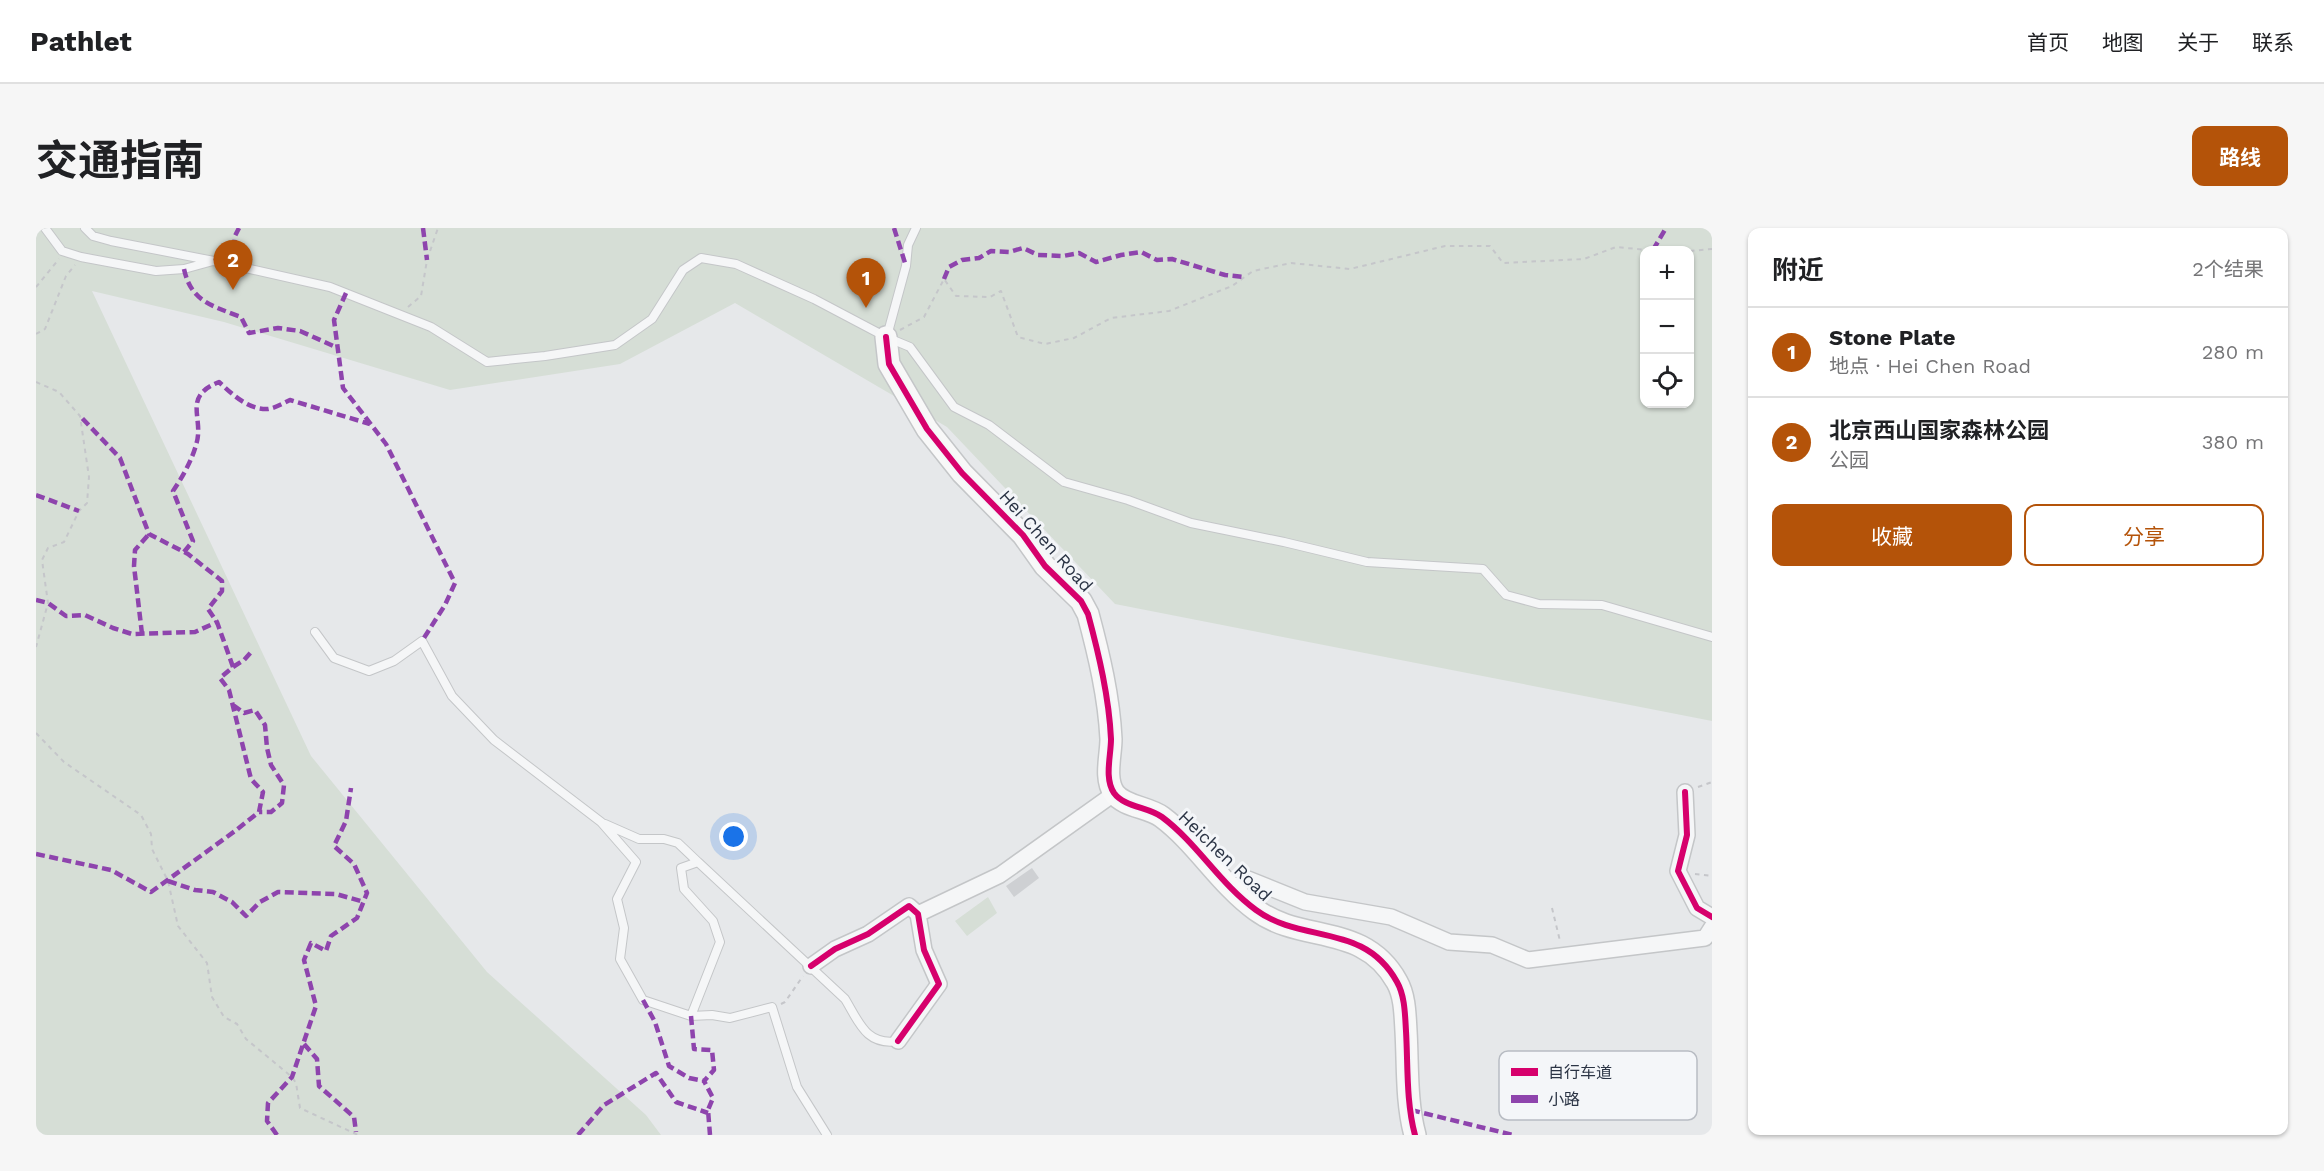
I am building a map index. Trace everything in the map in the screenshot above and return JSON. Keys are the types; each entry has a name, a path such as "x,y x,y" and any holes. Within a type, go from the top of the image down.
{"street":[{"name":"Hei Chen Road","path":"886,338 889,364 927,429 962,473 1023,535 1045,566 1082,601 1088,614 1109,706 1111,743 1109,778 1114,793"},
{"path":"1685,792 1687,835 1678,871 1697,908 1712,917"},
{"name":"Heichen Road","path":"1114,793 1121,799 1154,811 1176,827 1233,889 1256,910 1280,922 1354,942 1373,952 1388,968 1398,984 1404,1005 1411,1110 1415,1135"},
{"path":"918,914 1000,875 1114,793"},
{"path":"1233,889 1248,879 1305,902 1391,916 1449,942 1492,945 1528,960 1705,938 1712,927"},
{"path":"811,966 835,949 868,934 909,906 918,914 924,950 939,984 898,1041"}],"lane":[{"path":"45,228 62,251 81,257 156,271 184,269 214,261"},
{"path":"85,228 93,236 111,241 330,287 431,327 487,363 615,345 651,319 683,270 701,258 736,264 814,299 886,338 910,347 954,407 989,425 1064,482 1128,500 1191,523 1367,562 1483,569 1506,595 1539,604 1602,605 1712,637"},
{"path":"886,338 906,266 908,245 916,228"},
{"path":"315,632 334,658 369,671 394,661 422,641 452,696 494,740 601,822 636,862 617,899 624,928 620,959 643,1000 691,1016 730,1018 772,1006 797,1087 827,1135"},
{"path":"601,822 639,839 664,839 678,843 845,999 862,1027 874,1039 898,1041"},
{"path":"691,1016 720,942 713,921 684,889 681,868 698,862"}],"path":[{"path":"399,315 421,296 428,260 438,228"},
{"path":"886,338 924,316 944,279 956,296 990,297 1000,291 1018,337 1045,344 1074,338 1111,318 1169,311 1232,286 1253,271 1291,263 1350,269 1445,246 1490,246 1503,263 1584,259 1616,247 1640,249"},
{"path":"1694,251 1712,249"},
{"path":"36,287 58,263 62,251"},
{"path":"36,334 45,329 66,276 81,257"},
{"path":"36,382 59,392 80,416 89,477 87,503 79,511 64,542 48,548 42,560 48,603 36,647"},
{"path":"36,733 64,762 141,815 151,834 152,849 168,881 178,926 207,963 212,997 224,1017 237,1024 246,1039 292,1077 296,1083 300,1108 358,1135"},
{"path":"1552,908 1564,956"},
{"path":"772,1006 786,1002 793,988"}],"shaded area":[{"path":"36,228 1712,228 1712,721 1115,604 947,427 735,303 620,364 450,390 224,322 92,291 311,756 487,972 646,1115 661,1135 36,1135"},
{"path":"988,897 997,913 967,936 955,921"}],"building":[{"path":"1032,868 1039,878 1014,897 1006,886"}],"marked path":[{"path":"214,261 233,256 235,236 239,228"},
{"path":"423,228 427,260"},
{"path":"894,228 906,266"},
{"path":"1655,246 1666,228"},
{"path":"944,279 949,267 962,260 979,258 991,251 1009,252 1023,248 1038,255 1063,256 1079,253 1096,262 1141,252 1157,260 1172,259 1225,275 1245,277"},
{"path":"184,269 187,280 198,296 213,306 241,317 249,333 278,328 300,331 338,348"},
{"path":"346,293 334,320 343,388 386,444 455,583 445,605 422,641"},
{"path":"184,552 193,541 173,491 194,451 198,435 197,401 207,388 219,382 247,404 261,409 268,409 290,400 370,424"},
{"path":"36,854 111,870 151,892 259,812 263,792 251,779 229,690 220,678 233,667 217,622 208,609 222,591 222,581 188,554 149,534 120,458 80,416"},
{"path":"36,495 79,511"},
{"path":"142,634 134,566 135,550 149,534"},
{"path":"36,600 48,603 66,616 85,615 132,634 195,632 217,622"},
{"path":"233,667 252,651"},
{"path":"233,705 244,713 255,710 265,725 271,765 284,785 282,803 271,812 259,812"},
{"path":"277,1135 267,1121 268,1103 292,1077 316,1006 304,960 311,943 326,951 331,936 357,918 367,893 354,864 334,846 346,821 351,788"},
{"path":"168,881 195,890 213,892 232,902 246,916 260,902 278,892 336,894 364,902"},
{"path":"643,1000 655,1022 669,1066 689,1078 704,1081"},
{"path":"691,1016 694,1049 712,1050 714,1070 704,1081 713,1098 708,1110 710,1135"},
{"path":"304,1044 317,1059 319,1086 354,1117 356,1132"},
{"path":"578,1135 604,1105 656,1073 676,1102 708,1113"},
{"path":"1411,1110 1513,1135"}],"cycle path":[{"path":"886,337 889,364 927,429 962,473 1023,535 1045,566 1081,601 1088,614 1106,692 1111,739 1109,781 1114,793 1118,798 1130,804 1157,814 1175,827 1231,888 1256,910 1293,927 1331,936 1368,950 1383,963 1397,982 1404,1006 1409,1097 1415,1135"},
{"path":"1685,792 1687,835 1678,871 1697,908 1712,917"},
{"path":"811,966 835,949 868,934 909,906 918,914 924,950 939,984 898,1041"}],"place":[{"name":"北京西山国家森林公园","path":"233,290"},
{"name":"Stone Plate","path":"866,308"}]}
